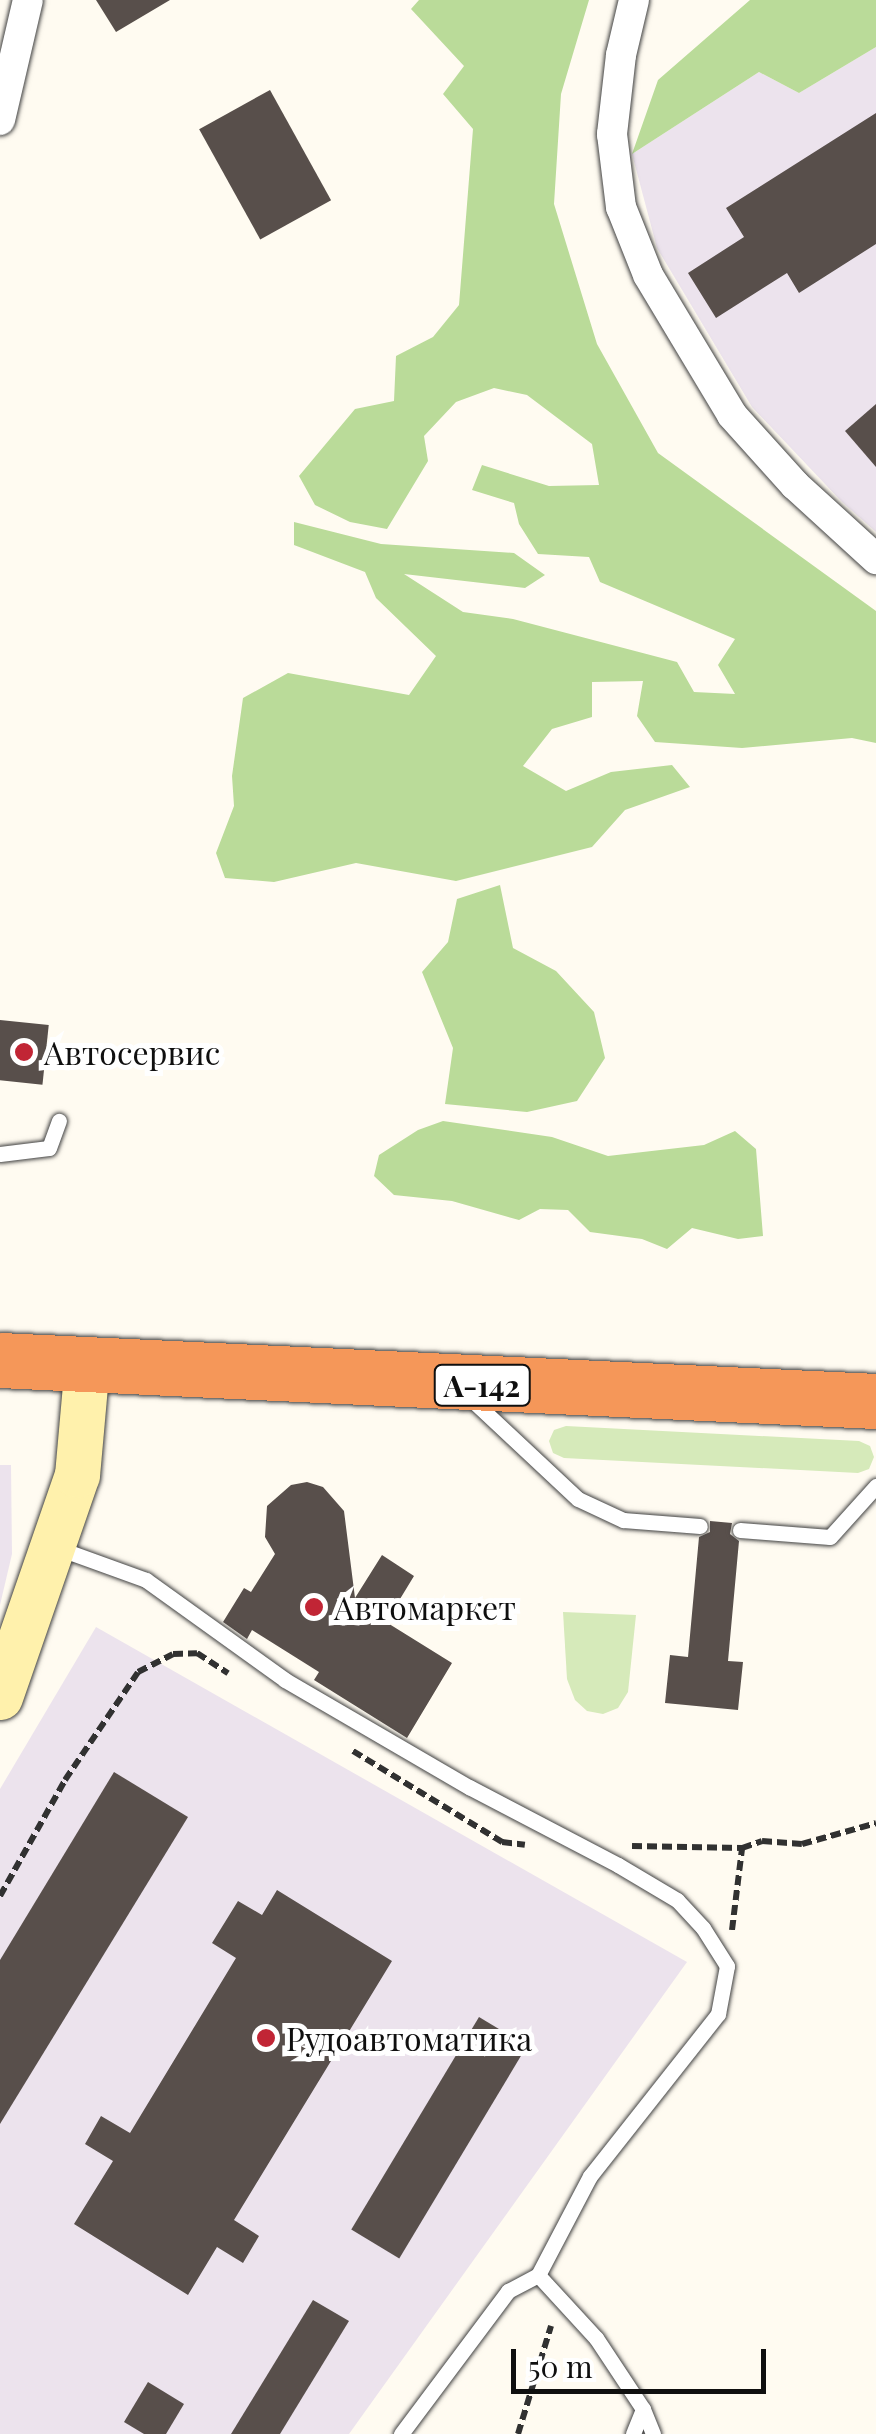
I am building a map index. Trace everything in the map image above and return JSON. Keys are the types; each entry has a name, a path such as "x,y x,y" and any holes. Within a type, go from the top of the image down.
{"highway":[{"name":"А-142","path":"0,1360 876,1401"}],"main road":[{"path":"0,1698 77,1476 88,1364"}],"street":[{"path":"0,120 28,0"},
{"path":"634,0 621,55 612,134 621,207 648,275 732,415 795,485 876,558"}],"lane":[{"path":"0,1154 49,1148 60,1121"},
{"path":"452,1384 578,1500 623,1520 700,1526"},
{"path":"740,1530 830,1538 876,1486"},
{"path":"55,1548 146,1580 318,1700 677,1900 703,1928 727,1966 718,2014 590,2176 538,2275 508,2291 402,2434"},
{"path":"538,2275 596,2338 644,2409 654,2434"},
{"path":"633,2434 644,2409"}],"path":[{"path":"0,1896 65,1780 138,1672 173,1654 196,1653 243,1682"},
{"path":"350,1749 502,1842 534,1846"},
{"path":"727,1966 742,1848 762,1840 802,1844 876,1824"},
{"path":"518,2434 553,2332 538,2275"}],"shaded area":[{"path":"876,47 876,532 842,502 752,407 657,248 632,154 759,72 799,93"},
{"path":"0,1465 11,1465 12,1554 0,1605"},
{"path":"96,1627 687,1962 349,2434 0,2434 0,1789"}],"green space":[{"path":"419,0 589,0 561,94 554,204 597,344 658,453 876,611 876,743 852,738 742,748 655,742 637,716 643,681 592,682 592,717 552,729 523,766 566,791 611,772 672,765 690,787 625,810 592,847 456,881 356,863 274,882 225,878 216,853 234,806 232,776 243,698 288,673 409,695 436,656 376,598 365,572 294,545 294,522 381,544 514,553 545,575 525,588 404,574 463,612 513,619 677,662 694,692 735,694 718,665 735,639 600,582 589,557 538,554 519,524 514,503 472,490 482,465 549,486 599,485 592,444 527,395 494,388 456,402 424,436 428,461 387,529 350,522 315,505 299,476 355,409 394,401 396,356 433,337 459,305 473,129 443,94 464,66 411,9"},
{"path":"750,0 876,0 876,47 799,93 759,72 632,154 658,80"},
{"path":"500,885 513,948 556,971 594,1012 605,1058 577,1101 527,1112 445,1104 453,1048 422,972 448,942 457,899"},
{"path":"443,1121 552,1137 608,1156 704,1145 735,1131 756,1149 763,1236 738,1239 692,1228 667,1249 642,1239 590,1232 568,1210 540,1209 519,1220 452,1201 394,1195 374,1176 379,1155 418,1130"},
{"path":"566,1426 859,1441 870,1446 874,1457 869,1469 858,1473 564,1458 553,1453 549,1441 554,1430"},
{"path":"563,1612 636,1615 628,1692 618,1708 603,1714 587,1711 575,1700 567,1679"}],"building":[{"path":"96,0 170,0 116,32"},
{"path":"270,90 331,200 260,239 199,129"},
{"path":"876,113 876,244 799,293 787,273 716,318 688,273 744,237 726,208"},
{"path":"876,404 876,467 845,431"},
{"name":"Автосервис","path":"0,1020 49,1025 42,1085 0,1080"},
{"name":"Автомаркет","path":"307,1482 323,1487 344,1511 355,1598 382,1555 414,1576 386,1622 452,1663 407,1738 314,1680 319,1672 252,1630 247,1639 223,1622 244,1588 251,1592 275,1554 265,1537 267,1506 291,1485"},
{"path":"710,1521 732,1523 730,1534 739,1541 728,1661 743,1662 738,1710 665,1703 670,1655 688,1657 699,1537 710,1532"},
{"path":"114,1772 188,1817 0,2124 0,1960"},
{"name":"Рудоавтоматика","path":"277,1890 392,1961 234,2220 259,2236 243,2263 217,2247 188,2295 74,2224 113,2161 85,2144 101,2116 130,2133 236,1958 212,1943 238,1901 262,1915"},
{"path":"479,2017 527,2046 399,2258 351,2230"},
{"path":"313,2300 349,2321 280,2434 231,2434"},
{"path":"148,2382 184,2404 166,2434 144,2434 124,2422"}],"place":[{"name":"Автосервис","path":"24,1052"},
{"name":"Автомаркет","path":"314,1607"},
{"name":"Рудоавтоматика","path":"266,2038"}]}
